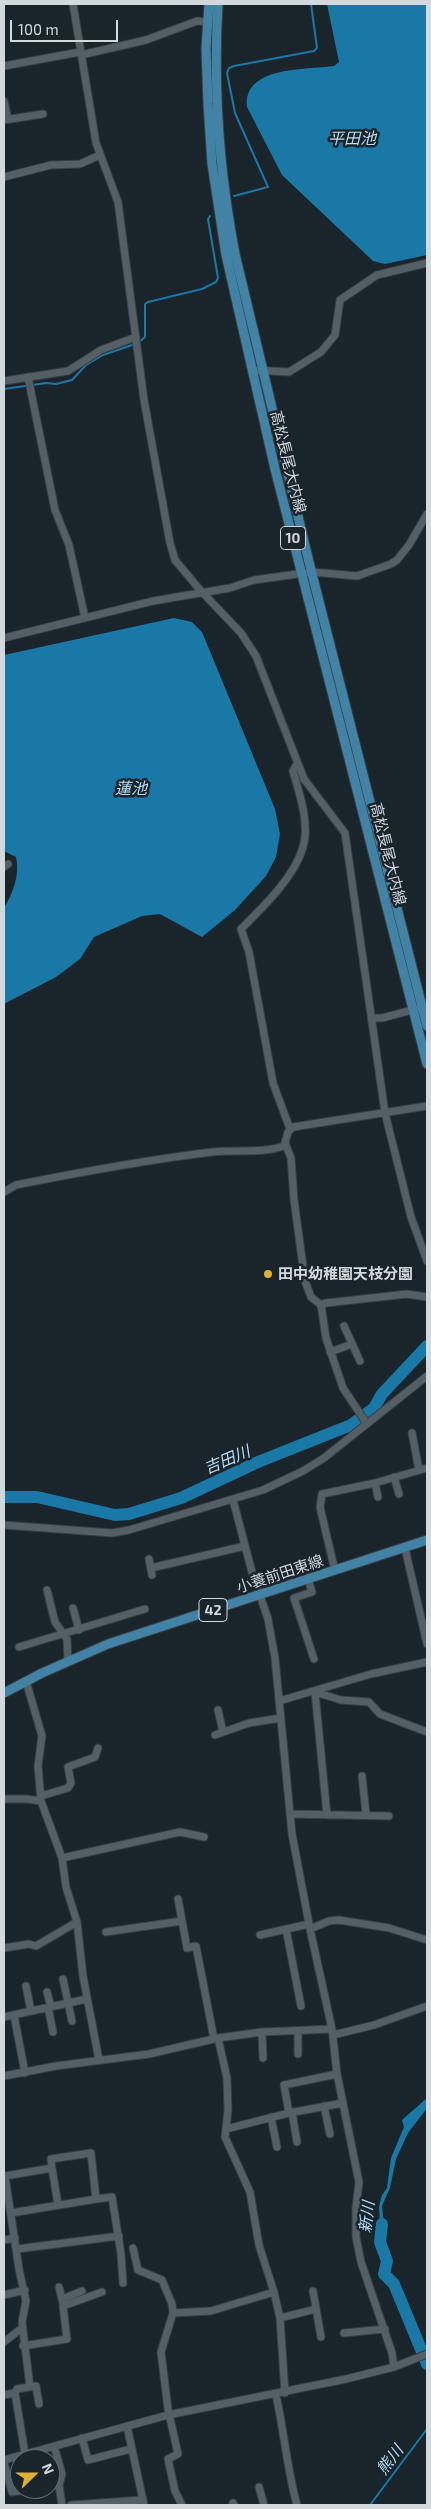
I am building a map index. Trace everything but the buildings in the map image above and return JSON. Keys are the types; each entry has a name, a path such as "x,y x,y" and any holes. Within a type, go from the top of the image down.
{"main road":[{"name":"高松長尾大内線","path":"209,4 208,104 218,210 249,355 427,1026"},
{"name":"高松長尾大内線","path":"218,4 215,48 216,103 226,208 258,370 307,573"},
{"name":"高松長尾大内線","path":"421,1007 427,1064"},
{"name":"小蓑前田東線","path":"4,1693 68,1661 108,1644 427,1540"}],"street":[{"path":"73,4 89,113 100,154 118,202 144,400 170,543 175,560 201,591 241,633 256,656 297,764 316,798 336,818 345,833 385,1113 411,1218 427,1261"},
{"path":"4,66 80,54 146,40 197,21 208,22"},
{"path":"4,101 6,120 43,114"},
{"path":"4,177 51,165 80,164 100,154"},
{"path":"258,370 289,372 321,352 335,336 340,300 377,275 427,263"},
{"path":"4,381 68,371 101,350 136,337"},
{"path":"28,377 55,510 69,545 85,618"},
{"path":"4,638 201,591 230,588 254,580 307,573 337,573 347,577 356,576 390,564 410,545 427,514"},
{"path":"4,1192 16,1185 108,1167 211,1152 263,1151 278,1148 285,1143 290,1129 273,1083 249,952 241,929 265,905 292,870 297,863 304,843 304,822 293,771 297,764"},
{"path":"372,1018 382,1018 421,1007"},
{"path":"290,1129 427,1106"},
{"path":"285,1143 291,1158 294,1200 305,1281 311,1296 321,1306 326,1338 343,1388 354,1408 365,1422"},
{"path":"321,1306 326,1303 407,1294 427,1297"},
{"path":"344,1326 360,1361"},
{"path":"330,1352 352,1344"},
{"path":"4,1525 112,1533 129,1530 263,1490 303,1471 324,1458 365,1422 427,1376"},
{"path":"412,1433 419,1470"},
{"path":"336,1571 320,1500 322,1494 375,1483 427,1468"},
{"path":"394,1478 399,1494"},
{"path":"375,1483 378,1497"},
{"path":"233,1500 268,1619 275,1658 290,1814 309,1926 333,2032 337,2074 359,2182 356,2237 361,2262 397,2365"},
{"path":"149,1559 152,1571 245,1546"},
{"path":"405,1548 427,1644"},
{"path":"308,1579 312,1592 294,1598 314,1659"},
{"path":"47,1590 55,1622 65,1634 68,1661"},
{"path":"73,1608 79,1630"},
{"path":"18,1647 145,1609"},
{"path":"280,1701 371,1674 427,1662"},
{"path":"26,1681 42,1736 38,1766 41,1799 62,1858 66,1887 77,1922 83,1976 87,1986 87,1999 99,2060"},
{"path":"315,1692 341,1700 369,1702 380,1714 427,1732"},
{"path":"315,1692 327,1815"},
{"path":"218,1710 223,1732"},
{"path":"215,1735 249,1723 281,1718"},
{"path":"4,1799 41,1799 68,1788 71,1783 68,1767 94,1757 98,1748"},
{"path":"362,1776 366,1814"},
{"path":"290,1814 366,1814 389,1816"},
{"path":"62,1858 180,1832 204,1837"},
{"path":"178,1899 187,1948 196,1946 216,2039 227,2078 228,2110 225,2137 250,2192 259,2245 280,2318 285,2393"},
{"path":"106,1932 182,1920"},
{"path":"260,1935 340,1920 389,1928 427,1940"},
{"path":"4,1948 29,1944 36,1946 77,1922"},
{"path":"286,1929 301,2006"},
{"path":"63,1979 72,2021"},
{"path":"26,1986 31,2011"},
{"path":"48,1992 53,2032"},
{"path":"4,2017 87,1999"},
{"path":"4,2076 56,2066 149,2054 216,2039 262,2032 333,2032 374,2025 427,2006"},
{"path":"14,2015 25,2073"},
{"path":"262,2032 263,2058"},
{"path":"298,2032 298,2054"},
{"path":"297,2142 284,2085 337,2074"},
{"path":"226,2129 271,2117 343,2103"},
{"path":"324,2106 330,2134"},
{"path":"271,2117 277,2147"},
{"path":"58,2205 51,2160 91,2154 96,2199"},
{"path":"30,2387 22,2328 26,2300 25,2290 18,2269 17,2249 4,2176 52,2168"},
{"path":"10,2213 112,2197 119,2236 123,2283"},
{"path":"17,2249 119,2236"},
{"path":"4,2240 15,2238"},
{"path":"134,2248 138,2270 162,2280 172,2304 173,2313 162,2352 168,2415 178,2454 168,2459 175,2491 182,2505"},
{"path":"23,2346 67,2339 63,2302 58,2287"},
{"path":"4,2295 25,2290"},
{"path":"63,2302 82,2291"},
{"path":"313,2291 321,2337"},
{"path":"63,2302 102,2292"},
{"path":"173,2313 211,2310 274,2292"},
{"path":"280,2318 316,2309"},
{"path":"4,2342 22,2328"},
{"path":"344,2333 385,2329"},
{"path":"43,2449 168,2415 285,2393 397,2365 427,2354"},
{"path":"4,2395 15,2393 17,2389 36,2386 39,2404"},
{"path":"15,2393 24,2449"},
{"path":"276,2395 287,2447 290,2480 298,2505"},
{"path":"71,2505 143,2502 127,2426"},
{"path":"82,2438 88,2460 131,2448"},
{"path":"4,2462 10,2484"},
{"path":"60,2467 62,2474 60,2481"},
{"path":"259,2487 264,2505"},
{"path":"60,2492 62,2505"}],"water":[{"name":"平田池","path":"327,4 427,4 427,255 385,264 373,261 282,175 247,107 248,94 255,84 265,77 293,70 334,66 339,62"},
{"name":"蓮池","path":"174,618 192,622 202,632 275,809 280,834 276,857 266,876 235,910 202,937 160,914 142,916 94,937 80,959 56,977 4,1004 4,908 13,890 17,864 16,857 4,851 4,655"},
{"path":"427,2098 427,2108 408,2133 396,2159 390,2188 382,2206 384,2225 381,2241 379,2206 382,2195 387,2188 391,2158 404,2127 402,2120"}],"waterway":[{"path":"234,196 268,187 235,113 227,73 229,68 314,51 317,48 311,4"},
{"path":"139,342 145,337 145,304 202,289 216,282 218,278 208,219 210,216"},
{"path":"4,389 46,383 56,384 72,380 86,365 103,355 135,344"},
{"name":"吉田川","path":"4,1497 37,1497 115,1515 129,1514 181,1498 258,1462 351,1425 374,1408 382,1394 427,1346"},
{"name":"新川","path":"382,2224 380,2242 387,2261 384,2274 394,2284 427,2364"},
{"name":"熊川","path":"370,2505 427,2429"}],"place":[{"name":"田中幼稚園天枝分園","path":"268,1274"}]}
